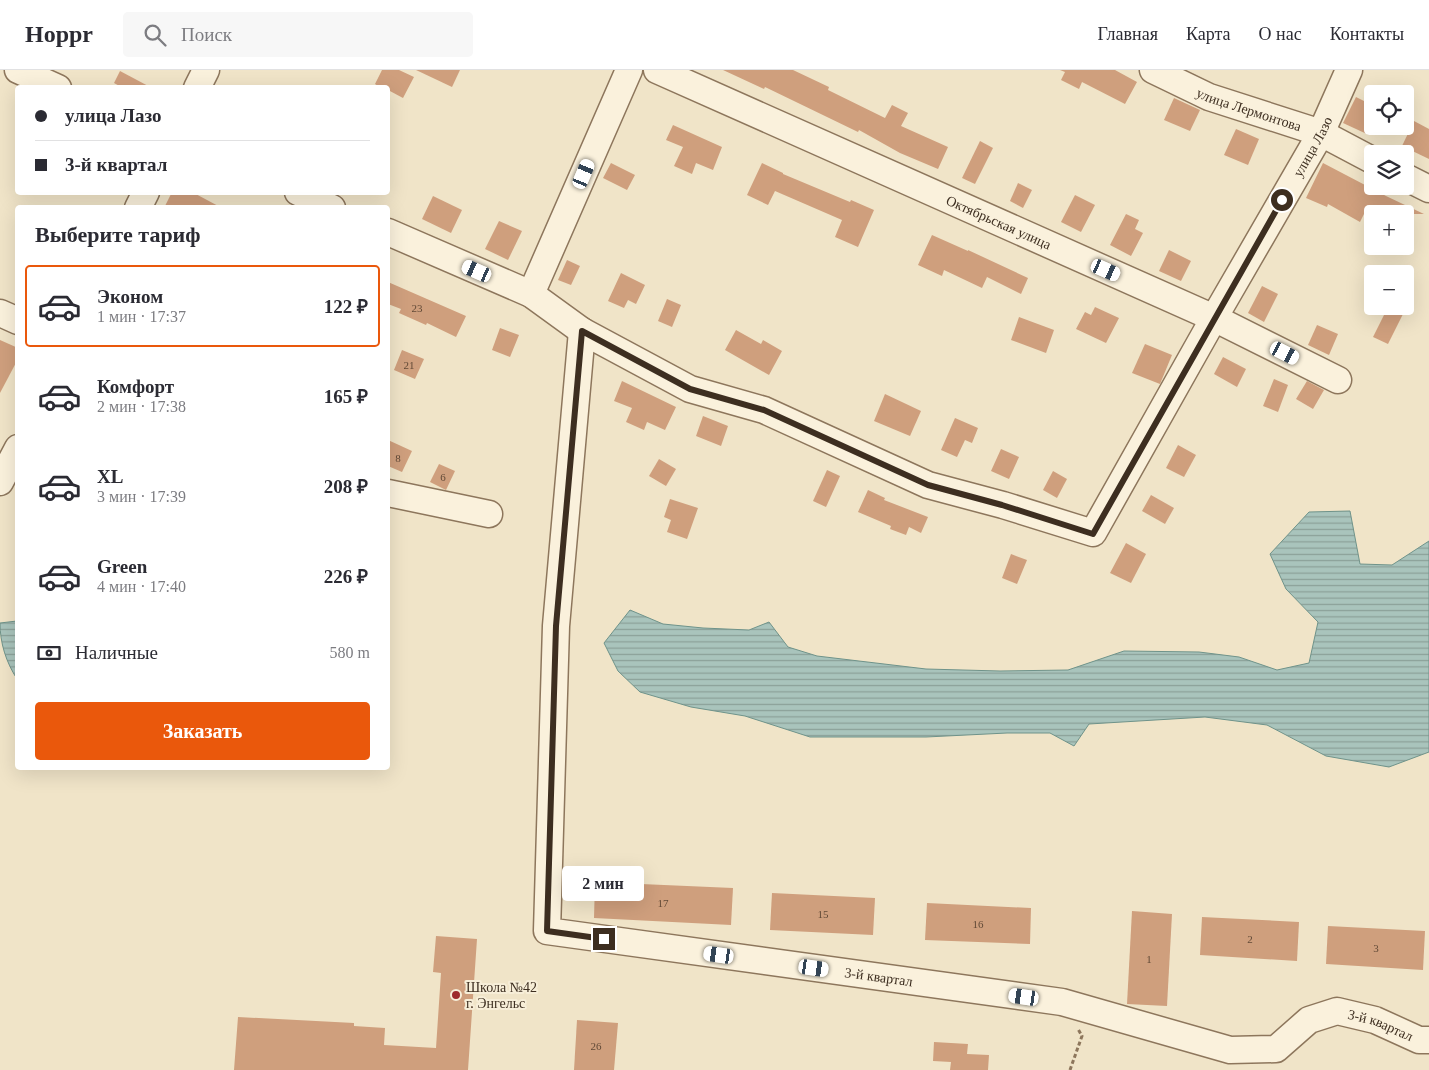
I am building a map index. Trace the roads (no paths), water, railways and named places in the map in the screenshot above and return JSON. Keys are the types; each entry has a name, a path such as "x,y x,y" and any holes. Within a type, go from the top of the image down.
{"street":[{"path":"18,70 51,85"},
{"path":"198,85 206,70"},
{"path":"531,294 629,70"},
{"name":"Октябрьская улица","path":"657,70 1214,318 1338,380"},
{"name":"улица Лермонтова","path":"1153,70 1209,97 1321,133 1364,156"},
{"name":"улица Лазо","path":"582,331 690,389 764,410 928,485 1002,505 1093,534 1214,318 1321,133 1348,70"},
{"path":"1414,181 1429,189"},
{"path":"304,195 326,205"},
{"path":"390,233 531,294 582,331"},
{"path":"0,313 15,320"},
{"name":"3-й квартал","path":"582,331 556,626 547,931 1062,1002 1230,1050 1276,1049 1309,1020 1337,1011 1375,1020 1419,1040 1429,1040"},
{"path":"0,482 15,454"},
{"path":"390,493 489,514"}],"water":[{"path":"1350,511 1360,564 1392,565 1429,541 1429,752 1389,767 1326,756 1267,725 1205,717 1089,724 1074,746 1050,733 926,737 810,737 745,716 691,707 640,692 618,671 604,643 630,610 663,624 703,628 749,630 769,622 788,647 817,656 926,669 1068,670 1124,651 1199,652 1239,657 1277,670 1309,663 1318,622 1286,589 1270,554 1309,512"},
{"path":"15,621 15,675 4,652 0,623"}],"place":[{"name":"Школа №42 г. Энгельс","path":"456,995"}]}
